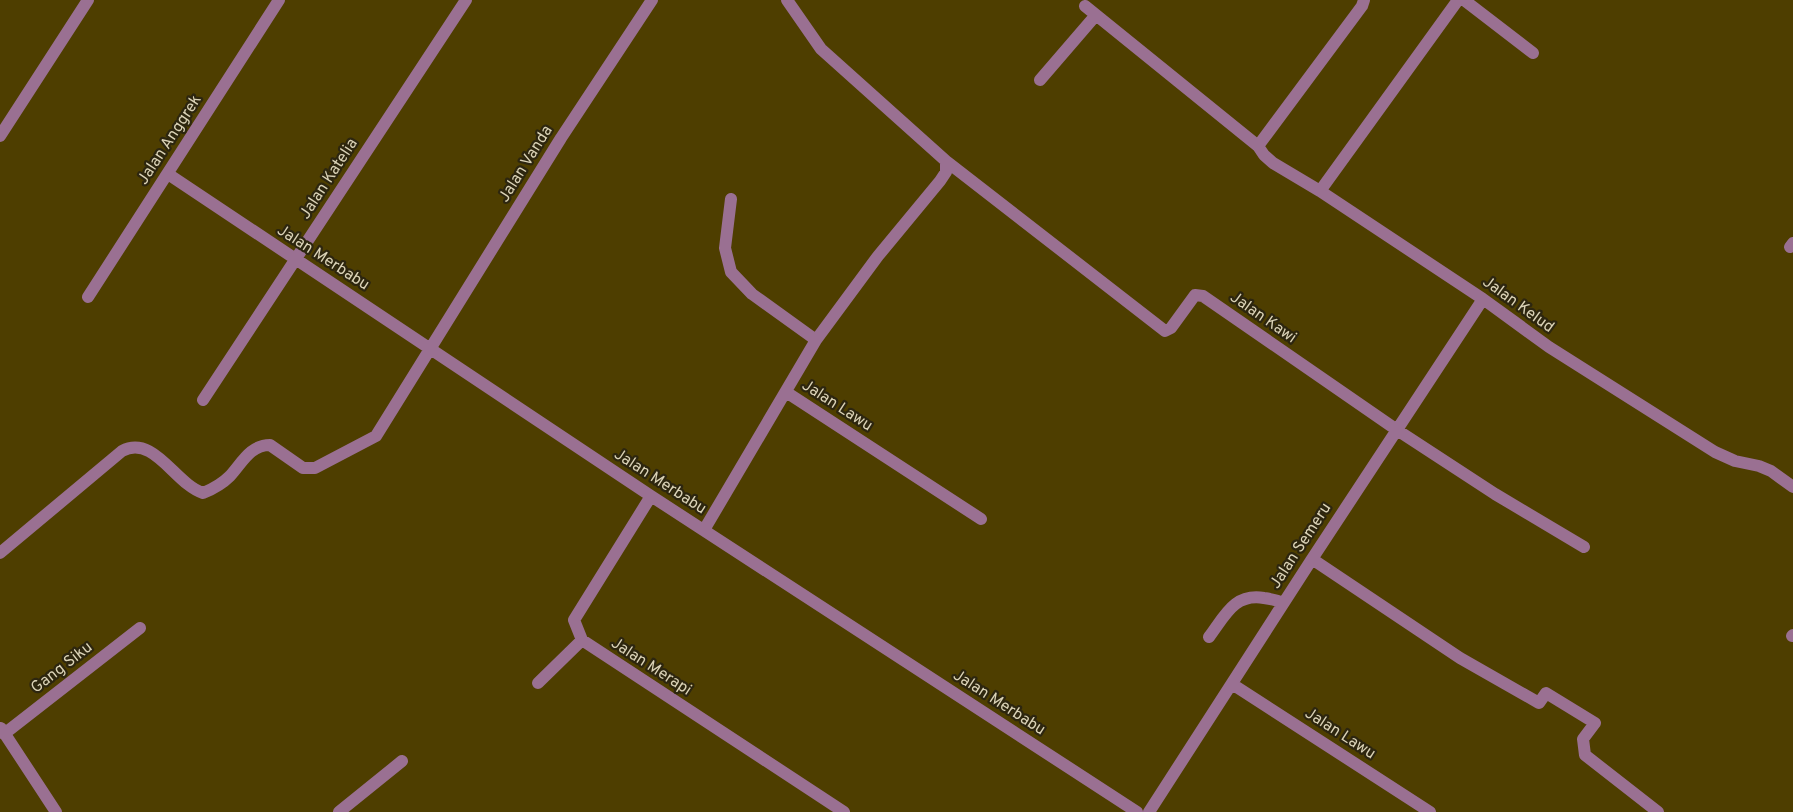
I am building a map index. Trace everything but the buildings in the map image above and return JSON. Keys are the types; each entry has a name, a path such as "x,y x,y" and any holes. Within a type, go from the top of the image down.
{"street":[{"path":"0,136 88,0"},
{"name":"Jalan Anggrek","path":"88,297 279,0"},
{"name":"Jalan Katelia","path":"202,400 466,0"},
{"name":"Jalan Vanda","path":"0,553 122,451 130,447 141,447 153,453 193,490 203,493 214,488 229,477 256,447 270,445 303,468 316,468 376,436 561,138 652,0"},
{"path":"786,392 816,340 878,256 946,172 946,161 821,49 787,0"},
{"path":"1258,146 1362,6 1364,0"},
{"path":"1320,191 1458,0"},
{"path":"1464,0 1533,53"},
{"name":"Jalan Kelud","path":"1085,6 1258,146 1264,156 1273,163 1320,191 1483,299 1549,347 1714,452 1735,461 1759,466 1793,487"},
{"path":"1040,80 1096,15"},
{"name":"Jalan Kawi","path":"946,161 1165,331 1171,328 1195,294 1203,296 1397,430 1495,494 1584,547"},
{"name":"Jalan Merbabu","path":"168,174 651,496 1137,812"},
{"path":"731,199 726,248 731,272 752,294 816,340"},
{"name":"Jalan Semeru","path":"1149,812 1283,603 1483,299"},
{"name":"Jalan Lawu","path":"704,530 786,392 980,519"},
{"path":"538,683 582,640 574,620 651,496"},
{"path":"1312,559 1460,658 1539,703 1546,693 1595,723 1583,739 1585,755 1658,812"},
{"path":"1208,637 1233,606 1242,598 1254,596 1276,599 1283,603"},
{"name":"Gang Siku","path":"2,731 140,628"},
{"name":"Jalan Merapi","path":"582,640 844,812"},
{"name":"Jalan Lawu","path":"1232,684 1430,812"},
{"path":"2,731 56,812"},
{"path":"338,812 402,761"}]}
